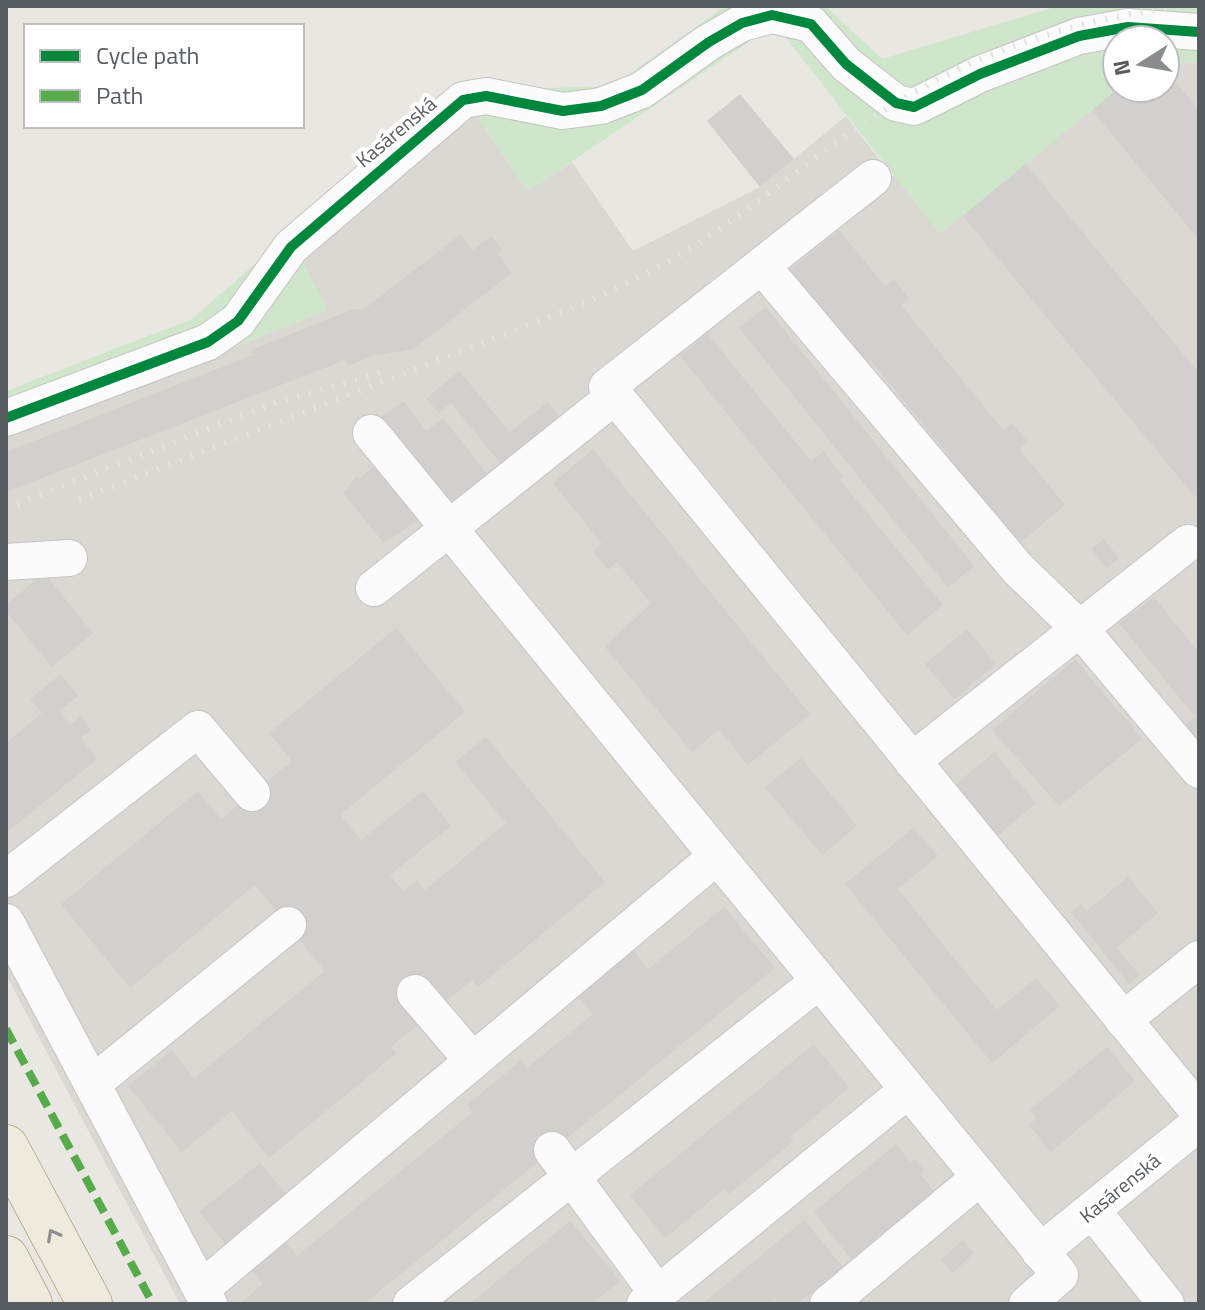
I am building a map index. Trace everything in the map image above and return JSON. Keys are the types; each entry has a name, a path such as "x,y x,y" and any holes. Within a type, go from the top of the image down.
{"highway":[{"path":"6,1147 90,1304"},
{"path":"6,1258 30,1304"}],"street":[{"name":"Kasárenská","path":"6,418 208,342 238,321 291,247 463,100 486,96 563,111 601,106 642,90 709,42 742,23 772,15 811,24 846,64 896,103 914,107 980,74 1079,36 1128,27 1199,32"},
{"path":"873,178 607,387 1199,1112"},
{"path":"762,266 1018,569 1081,630 1199,770"},
{"path":"374,588 615,396"},
{"path":"371,433 1060,1275 1027,1304"},
{"path":"912,761 1188,543"},
{"path":"6,562 69,558"},
{"path":"6,879 198,729 252,793"},
{"path":"6,922 205,1297 473,1061 717,856"},
{"path":"92,1084 288,925"},
{"path":"1123,1020 1199,959"},
{"path":"411,1304 562,1163 819,981"},
{"path":"415,993 473,1061"},
{"path":"562,1163 652,1299 908,1090"},
{"name":"Kasárenská","path":"1040,1252 1199,1123"},
{"path":"828,1304 980,1177"},
{"path":"1092,1210 1166,1304"}],"shaded area":[{"path":"1199,62 1199,1304 180,1304 6,975 6,437 328,310 298,256 471,109 528,191 572,162 633,251 760,187 846,116 892,176 1101,95 1101,104 1181,104 1181,63"}],"green space":[{"path":"725,6 826,6 882,59 1058,6 1199,6 1199,62 1181,63 1181,24 1101,24 1101,103 940,234 775,24 528,191 472,110 299,255 328,310 6,437 6,391 192,319 453,91 612,86"}],"building":[{"path":"1181,88 1199,110 1199,240 1092,110 1101,103 1181,104"},
{"path":"740,94 794,159 760,187 707,121"},
{"path":"1026,164 1199,373 1199,494 1195,497 963,216"},
{"path":"839,230 885,286 894,279 909,298 901,305 1003,430 1012,423 1028,442 1019,449 1065,505 1020,543 982,497 978,500 944,459 949,456 870,360 866,363 790,270"},
{"path":"461,234 473,250 491,236 503,250 498,254 512,273 413,349 373,356 348,366 345,360 6,492 6,452 253,355 251,350 354,309 364,309"},
{"path":"766,307 974,566 948,588 739,328"},
{"path":"707,333 811,461 823,451 843,476 840,480 943,605 907,635 680,356"},
{"path":"459,371 510,432 548,402 563,421 504,468 451,403 439,413 426,399"},
{"path":"404,401 426,431 443,418 488,475 447,507 379,419"},
{"path":"593,449 810,714 748,765 719,730 692,752 605,647 651,603 617,562 608,570 593,551 602,544 553,483"},
{"path":"377,464 422,518 384,543 343,493 356,477 359,479"},
{"path":"1103,539 1119,558 1107,568 1091,549"},
{"path":"44,573 93,633 52,667 6,611 6,605"},
{"path":"1154,597 1199,653 1199,743 1184,726 1195,717 1119,623"},
{"path":"396,628 465,712 340,815 361,840 423,791 451,826 390,875 403,891 417,881 425,890 506,823 455,762 486,737 605,882 478,987 472,980 391,1047 397,1053 269,1158 232,1111 182,1152 128,1086 172,1050 194,1078 325,971 255,885 130,988 61,904 198,791 221,819 292,761 269,733"},
{"path":"967,629 996,664 954,699 925,664"},
{"path":"1075,659 1142,739 1059,806 992,730"},
{"path":"61,674 78,696 59,711 70,725 81,716 91,730 81,738 97,759 6,833 6,743 42,713 30,699"},
{"path":"994,752 1036,803 991,841 949,790"},
{"path":"801,758 857,826 822,855 765,787"},
{"path":"913,828 938,856 898,889 953,957 997,1010 1036,978 1060,1006 992,1063 845,884"},
{"path":"1128,877 1158,913 1116,948 1140,975 1129,984 1071,912 1081,904 1086,911"},
{"path":"724,907 775,968 364,1304 241,1302 263,1284 249,1267 283,1239 297,1256 473,1112 467,1105 521,1060 527,1068 593,1014 577,995 632,949 648,969"},
{"path":"814,1044 849,1088 790,1137 794,1141 729,1194 725,1189 665,1238 630,1195"},
{"path":"1107,1047 1135,1081 1051,1152 1029,1125 1037,1118 1030,1110"},
{"path":"896,1144 910,1162 915,1159 924,1170 920,1174 934,1191 851,1259 814,1212"},
{"path":"260,1163 287,1195 226,1245 199,1212"},
{"path":"804,1220 843,1267 797,1304 778,1304 774,1299 767,1304 702,1304"},
{"path":"570,1221 620,1281 592,1304 469,1304"},
{"path":"963,1240 974,1253 953,1273 941,1260"}],"railway":[{"path":"79,500 529,325 633,280 735,218 831,146 898,102 966,65 1073,27 1187,6"},
{"path":"6,508 272,404 382,372"}],"marked path":[{"path":"6,1029 153,1304"}],"cycle path":[{"path":"6,418 208,342 238,321 291,247 463,100 486,96 563,111 601,106 642,90 709,42 742,23 772,15 811,24 846,64 896,103 914,107 980,74 1079,36 1128,27 1199,32"}]}
